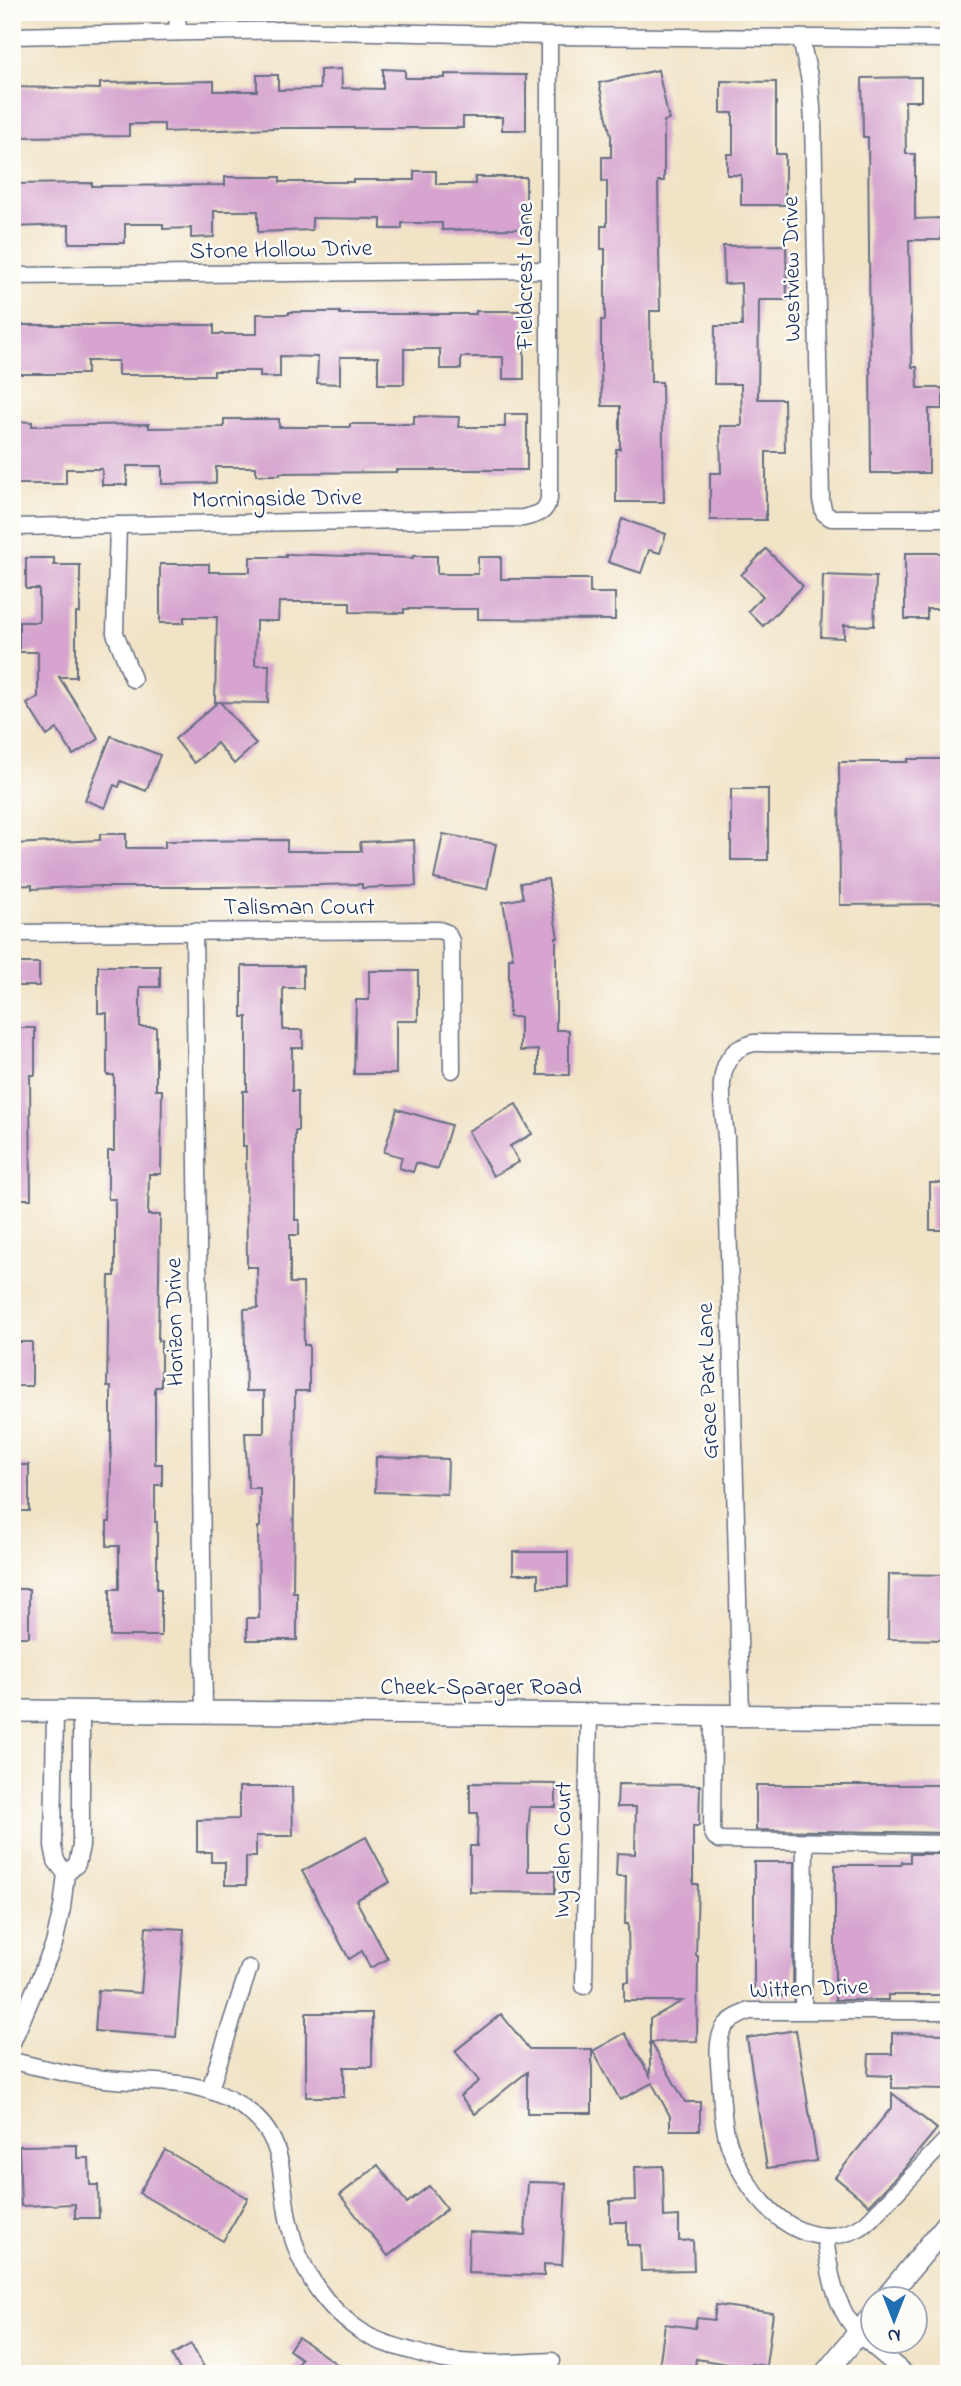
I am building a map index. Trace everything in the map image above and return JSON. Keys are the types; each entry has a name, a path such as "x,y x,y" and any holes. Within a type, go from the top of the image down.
{"main road":[{"name":"Cheek-Sparger Road","path":"12,1711 949,1717"},
{"path":"898,2284 949,2222"},
{"path":"825,2374 860,2330"}],"street":[{"path":"177,12 178,32"},
{"path":"12,36 287,30 549,36 949,39"},
{"name":"Fieldcrest Lane","path":"542,514 549,499 549,36"},
{"name":"Westview Drive","path":"801,39 810,81 813,121 821,500 824,513 831,518 949,518"},
{"name":"Stone Hollow Drive","path":"12,276 549,270"},
{"name":"Morningside Drive","path":"12,527 523,518 542,514"},
{"path":"118,525 115,633 133,679"},
{"name":"Talisman Court","path":"12,933 439,930 447,933 451,941 452,1070"},
{"name":"Horizon Drive","path":"194,931 204,1712"},
{"name":"Grace Park Lane","path":"741,1715 726,1138 722,1081 727,1062 737,1051 753,1043 949,1044"},
{"path":"55,1711 53,1846 56,1861 66,1874"},
{"path":"12,2043 54,1944 66,1874 76,1864 82,1846 82,1712"},
{"name":"Ivy Glen Court","path":"584,1986 589,1714"},
{"path":"713,1715 712,1830 715,1837 727,1840 949,1844"},
{"path":"803,2010 805,1842"},
{"path":"210,2089 249,1968"},
{"name":"Witten Drive","path":"825,2236 792,2228 762,2200 749,2183 733,2153 723,2111 718,2049 726,2025 749,2011 949,2011"},
{"path":"12,2061 96,2078 181,2082 210,2089 241,2106 268,2129 280,2159 288,2222 303,2266 330,2306 366,2335 446,2367 552,2361"},
{"path":"906,2374 858,2333 841,2307 832,2284 825,2236 862,2227 949,2137"}],"building":[{"path":"341,69 342,88 383,89 383,69 405,70 405,78 445,78 445,74 526,75 526,130 502,130 502,117 463,117 463,128 278,128 164,132 164,124 129,124 129,136 12,137 12,87 100,89 100,83 214,81 214,91 257,91 257,75 278,75 278,90 320,89 320,70"},
{"path":"658,70 669,120 664,121 664,181 658,181 660,311 650,311 651,382 662,382 664,502 616,502 616,449 620,449 620,406 602,406 601,320 605,320 605,249 601,249 601,226 607,226 607,181 602,181 602,157 611,157 611,136 599,83"},
{"path":"921,77 921,101 905,101 906,154 915,154 915,219 941,218 941,240 909,240 912,367 917,367 918,388 943,388 943,409 929,409 929,473 871,473 868,137 863,137 862,78"},
{"path":"721,81 776,82 776,154 785,154 785,205 741,205 741,175 727,175 727,154 733,154 733,113 721,113"},
{"path":"414,171 436,171 436,184 475,184 475,177 526,177 526,229 442,230 442,223 402,223 402,229 381,229 381,219 312,218 312,230 258,232 258,211 214,211 214,237 191,238 191,228 163,229 163,224 125,224 125,243 69,243 69,225 12,227 12,184 225,185 225,177 280,177 280,182 353,182 414,180"},
{"path":"786,245 787,300 759,300 758,399 784,399 785,452 766,452 766,520 710,520 710,473 721,473 720,426 742,426 741,384 714,384 715,326 742,326 741,283 724,284 723,246"},
{"path":"476,311 524,311 524,379 503,379 503,357 461,357 461,369 440,369 440,349 404,349 404,384 378,384 378,357 340,357 340,384 317,383 318,357 280,356 280,377 260,377 260,371 214,371 214,375 118,375 118,361 87,361 87,374 12,374 12,325 214,325 214,334 257,334 257,314 476,314"},
{"path":"505,414 527,414 527,470 396,470 256,475 256,467 216,467 216,483 162,484 162,466 127,466 127,485 102,485 102,469 66,469 66,484 12,484 12,421 32,422 32,426 149,424 149,428 224,427 224,419 279,419 279,427 350,427 350,424 414,424 414,416 459,417 458,427 505,427"},
{"path":"622,519 666,534 660,553 649,550 641,573 608,562"},
{"path":"766,549 803,586 763,626 748,611 763,596 741,575"},
{"path":"905,553 949,553 949,596 942,596 942,609 927,609 927,619 905,619"},
{"path":"286,554 413,558 437,556 437,574 478,574 478,557 501,557 501,579 590,579 590,593 615,593 615,620 478,619 478,609 404,609 404,613 350,612 350,602 279,602 278,621 256,621 255,665 269,665 268,703 220,702 256,744 234,764 217,743 194,763 175,739 218,702 215,702 217,617 184,617 184,623 160,623 160,564 209,564 209,572 250,572 250,557 286,557"},
{"path":"26,558 54,558 54,565 80,565 80,613 76,613 76,677 59,677 99,739 73,755 57,729 47,736 27,704 38,697 38,652 19,652 19,622 39,622 39,589 26,589"},
{"path":"823,575 876,577 874,626 844,625 844,638 821,637"},
{"path":"111,736 160,755 146,791 121,781 119,787 114,785 105,808 85,800"},
{"path":"908,759 949,759 949,904 840,905 839,762 908,762"},
{"path":"731,789 768,789 768,860 731,860"},
{"path":"100,834 126,834 126,848 165,848 165,841 287,840 287,851 361,851 360,842 414,840 416,886 100,886 32,889 32,885 12,886 12,844 100,840"},
{"path":"443,834 496,844 487,889 434,879"},
{"path":"548,879 558,938 556,1030 569,1030 569,1075 538,1075 538,1050 520,1051 520,1017 509,1017 509,958 513,958 503,902 523,898 520,883"},
{"path":"12,963 39,963 39,986 12,986"},
{"path":"98,966 160,966 160,987 140,987 140,1027 156,1027 156,1090 162,1090 161,1174 149,1174 148,1215 160,1215 158,1341 161,1341 161,1387 155,1387 155,1464 162,1464 162,1485 155,1485 155,1522 157,1589 161,1589 161,1636 110,1636 110,1589 119,1589 119,1546 107,1546 111,1464 111,1387 107,1387 109,1276 115,1276 115,1199 108,1199 108,1151 114,1151 114,1075 107,1075 107,1013 98,1013"},
{"path":"242,966 303,966 303,988 283,988 283,1030 303,1030 303,1048 292,1048 292,1091 298,1091 295,1220 299,1220 299,1235 290,1235 290,1283 303,1283 304,1345 309,1345 309,1391 295,1391 293,1592 297,1592 297,1640 247,1640 247,1618 259,1618 260,1488 248,1488 245,1433 264,1433 264,1391 246,1391 244,1309 258,1308 257,1267 247,1267 243,1091 247,1091 247,1017 242,1017"},
{"path":"369,971 418,971 418,1021 396,1021 396,1074 354,1074 356,1000 369,1000"},
{"path":"12,1028 35,1028 35,1075 30,1075 31,1199 12,1199"},
{"path":"516,1104 532,1134 510,1146 519,1162 493,1176 468,1131"},
{"path":"397,1109 451,1125 438,1169 416,1163 413,1172 399,1168 402,1157 384,1152"},
{"path":"930,1183 949,1183 949,1230 930,1230"},
{"path":"12,1342 32,1342 32,1386 12,1386"},
{"path":"376,1457 448,1459 447,1494 375,1492"},
{"path":"12,1465 29,1465 29,1511 12,1511"},
{"path":"513,1552 568,1552 568,1587 538,1587 538,1574 513,1574"},
{"path":"889,1574 949,1575 949,1640 888,1639"},
{"path":"12,1589 29,1589 29,1637 12,1637"},
{"path":"470,1783 556,1784 556,1807 530,1807 528,1831 528,1871 555,1871 555,1893 470,1892 470,1846 477,1846 478,1813 470,1813"},
{"path":"618,1784 700,1785 699,1826 693,1826 693,1884 698,1884 697,2041 651,2042 685,2102 700,2102 700,2130 670,2130 670,2116 652,2083 620,2100 593,2051 625,2033 650,2076 650,2019 682,2001 624,2001 624,1982 629,1982 628,1924 625,1924 626,1876 616,1876 617,1853 635,1854 636,1807 617,1807"},
{"path":"756,1785 949,1785 949,1833 756,1830"},
{"path":"239,1787 292,1787 293,1836 256,1836 256,1857 246,1857 246,1885 225,1885 225,1862 211,1862 211,1852 197,1852 197,1820 239,1819"},
{"path":"366,1837 390,1882 356,1900 388,1959 370,1968 362,1951 349,1959 302,1871"},
{"path":"910,1854 949,1854 949,1995 888,1995 888,2000 835,2000 835,1865 901,1865 902,1862 910,1862"},
{"path":"754,1862 794,1862 793,1996 754,1996"},
{"path":"146,1927 184,1929 176,2037 95,2031 98,1990 141,1993"},
{"path":"306,2013 372,2013 372,2067 344,2067 344,2097 306,2097"},
{"path":"501,2014 529,2049 592,2049 592,2113 527,2113 527,2072 475,2114 460,2096 479,2081 455,2051"},
{"path":"796,2030 817,2161 767,2168 747,2038"},
{"path":"892,2033 949,2034 949,2089 892,2088 892,2076 868,2075 869,2054 892,2054"},
{"path":"892,2093 937,2129 869,2205 835,2177 892,2107"},
{"path":"77,2145 77,2158 89,2158 90,2185 98,2185 99,2218 75,2218 75,2204 21,2206 19,2146"},
{"path":"165,2150 248,2198 223,2241 139,2193"},
{"path":"378,2165 407,2203 429,2186 447,2209 388,2256 340,2195"},
{"path":"663,2166 664,2217 679,2216 679,2241 693,2240 694,2270 641,2271 640,2245 627,2245 627,2222 610,2222 610,2201 636,2200 635,2167"},
{"path":"528,2182 566,2183 562,2265 544,2264 544,2276 468,2273 469,2232 525,2235"},
{"path":"716,2305 773,2313 766,2366 751,2364 750,2374 726,2374 728,2364 696,2359 694,2374 658,2374 665,2324 695,2328 697,2318 714,2320"},
{"path":"298,2337 351,2374 290,2374 301,2359 289,2350"},
{"path":"191,2344 208,2374 182,2374 172,2355"}]}
